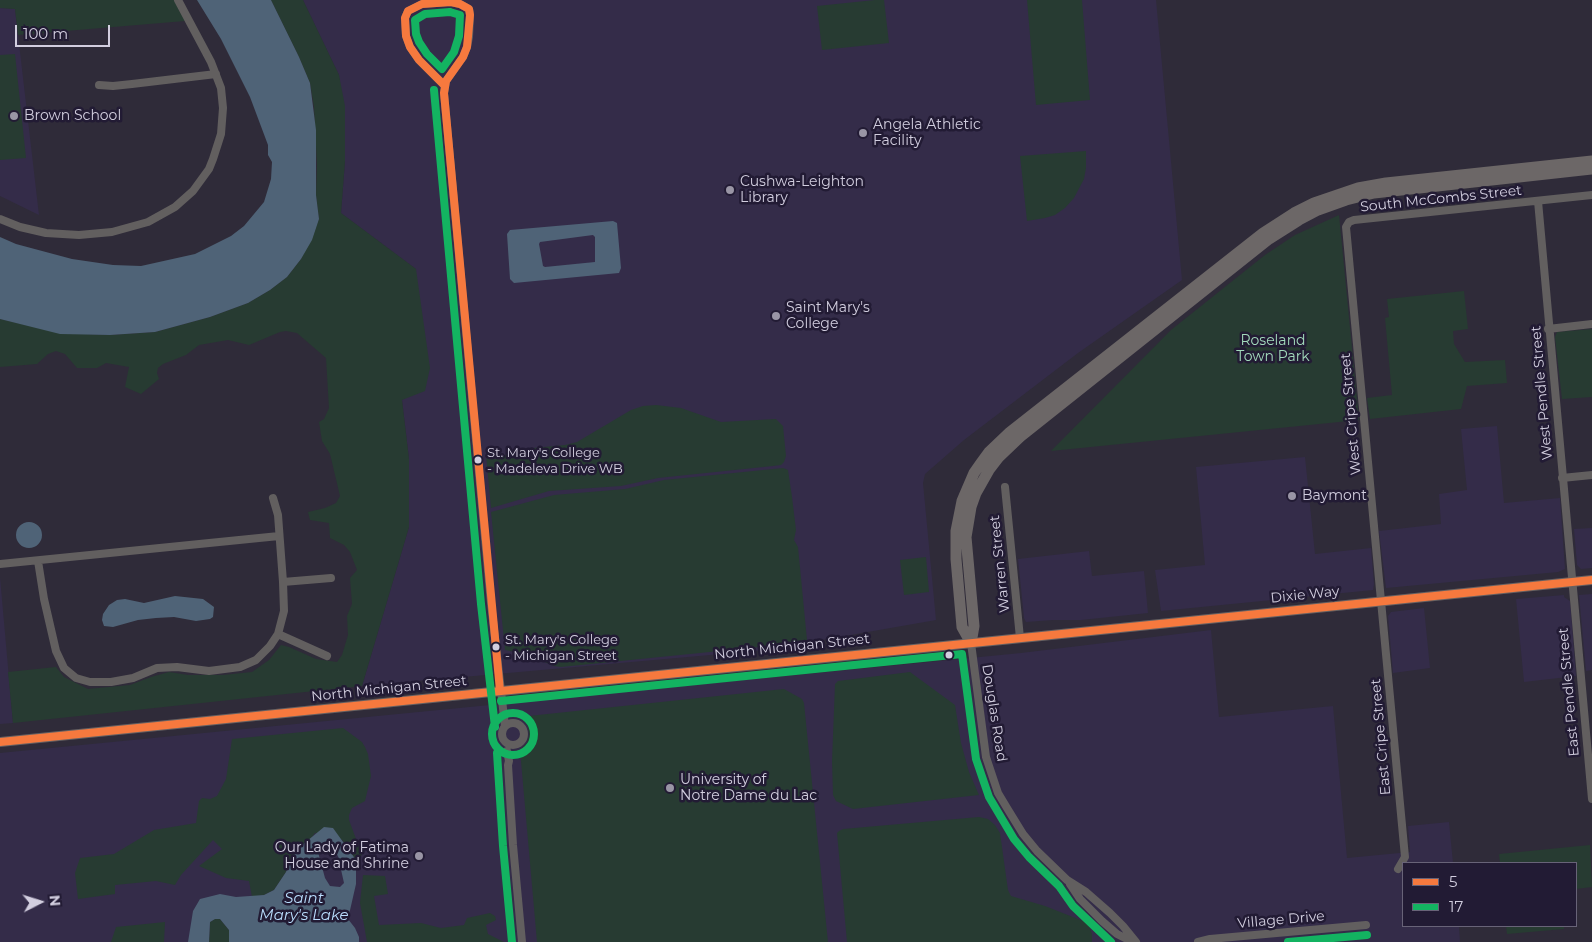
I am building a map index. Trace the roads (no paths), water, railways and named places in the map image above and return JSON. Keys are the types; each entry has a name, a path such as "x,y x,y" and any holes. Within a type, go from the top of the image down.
{"highway":[{"path":"972,643 962,627 956,559 956,531 962,501 981,463 989,452 1010,432 1263,233 1314,203 1358,188 1386,183 1592,161"},
{"path":"972,643 974,626 966,537 971,506 976,493 998,457 1020,437 1269,239 1318,210 1374,193 1592,170"}],"main road":[{"name":"Dixie Way","path":"1020,638 1592,580"},
{"name":"North Michigan Street","path":"0,742 1020,638"}],"street":[{"path":"0,219 33,231 79,235 112,232 148,222 175,207 186,198 202,179 209,169 218,146 223,108 216,74 204,46 178,0"},
{"path":"444,85 419,60 410,47 406,36 405,18 408,11 422,4 451,2 469,9 470,26 467,47 444,85 453,200 500,691 505,726 503,736 507,742 505,761 508,765 522,942"},
{"path":"99,85 113,86 216,74"},
{"name":"South McCombs Street","path":"1347,224 1354,220 1592,195"},
{"name":"West Pendle Street","path":"1538,202 1572,582"},
{"name":"West Cripe Street","path":"1347,224 1346,239 1381,601"},
{"path":"1548,329 1592,324"},
{"path":"1562,478 1592,475"},
{"name":"Warren Street","path":"1005,487 1020,638"},
{"path":"38,561 44,599 59,660 70,674 90,682 123,680 152,670 168,667 209,671 240,667 264,654 278,634 284,611 277,508 273,498"},
{"path":"0,564 279,536"},
{"path":"283,582 331,578"},
{"name":"East Pendle Street","path":"1572,582 1592,799"},
{"name":"East Cripe Street","path":"1381,601 1405,857 1402,862"},
{"path":"278,634 327,656"},
{"name":"Douglas Road","path":"972,643 986,757 998,792 1023,834 1037,851 1067,880 1086,892 1110,913 1123,926 1134,942"},
{"path":"505,726 512,723 518,724 524,732 522,739 517,744 507,742"},
{"name":"East Cripe Street","path":"1398,869 1402,862"},
{"name":"Village Drive","path":"1198,942 1210,939 1366,925"}],"water":[{"path":"197,0 271,0 310,83 316,130 316,195 319,219 312,240 301,259 287,277 248,303 210,317 155,332 110,335 60,334 0,319 0,237 16,244 72,259 113,265 141,266 195,254 231,236 244,226 264,202 271,179 272,162 268,155 268,145 250,97 221,39"},
{"path":"613,221 617,223 621,268 619,273 514,283 510,279 507,234 510,230","holes":["593,235 595,237 595,262 543,266 540,242"]},
{"path":"29,522 38,526 42,535 38,544 29,548 20,544 16,535 20,526"},
{"path":"175,596 203,599 214,607 213,617 196,621 174,617 156,618 138,620 113,627 104,626 103,614 109,605 117,600 125,599 144,603"},
{"name":"Saint Mary's Lake","path":"324,827 333,828 356,860 356,884 348,919 355,928 359,942 229,942 229,930 220,919 215,919 210,922 209,942 188,942 193,911 200,899 220,894 236,897 264,895 274,890 286,872 291,859 301,846","holes":["323,844 329,845 338,856 344,883 340,887 330,886 325,878 318,852 319,847"]}],"place":[{"name":"Brown School","path":"14,116"},
{"name":"Angela Athletic Facility","path":"863,133"},
{"name":"Cushwa-Leighton Library","path":"730,190"},
{"name":"Saint Mary's College","path":"776,316"},
{"name":"St. Mary's College - Madeleva Drive WB","path":"478,460"},
{"name":"Baymont","path":"1292,496"},
{"name":"St. Mary's College - Michigan Street","path":"496,647"},
{"name":"University of Notre Dame du Lac","path":"670,788"},
{"name":"Our Lady of Fatima House and Shrine","path":"419,856"}],"park label":[{"name":"Roseland Town Park","path":"1273,350"}]}
